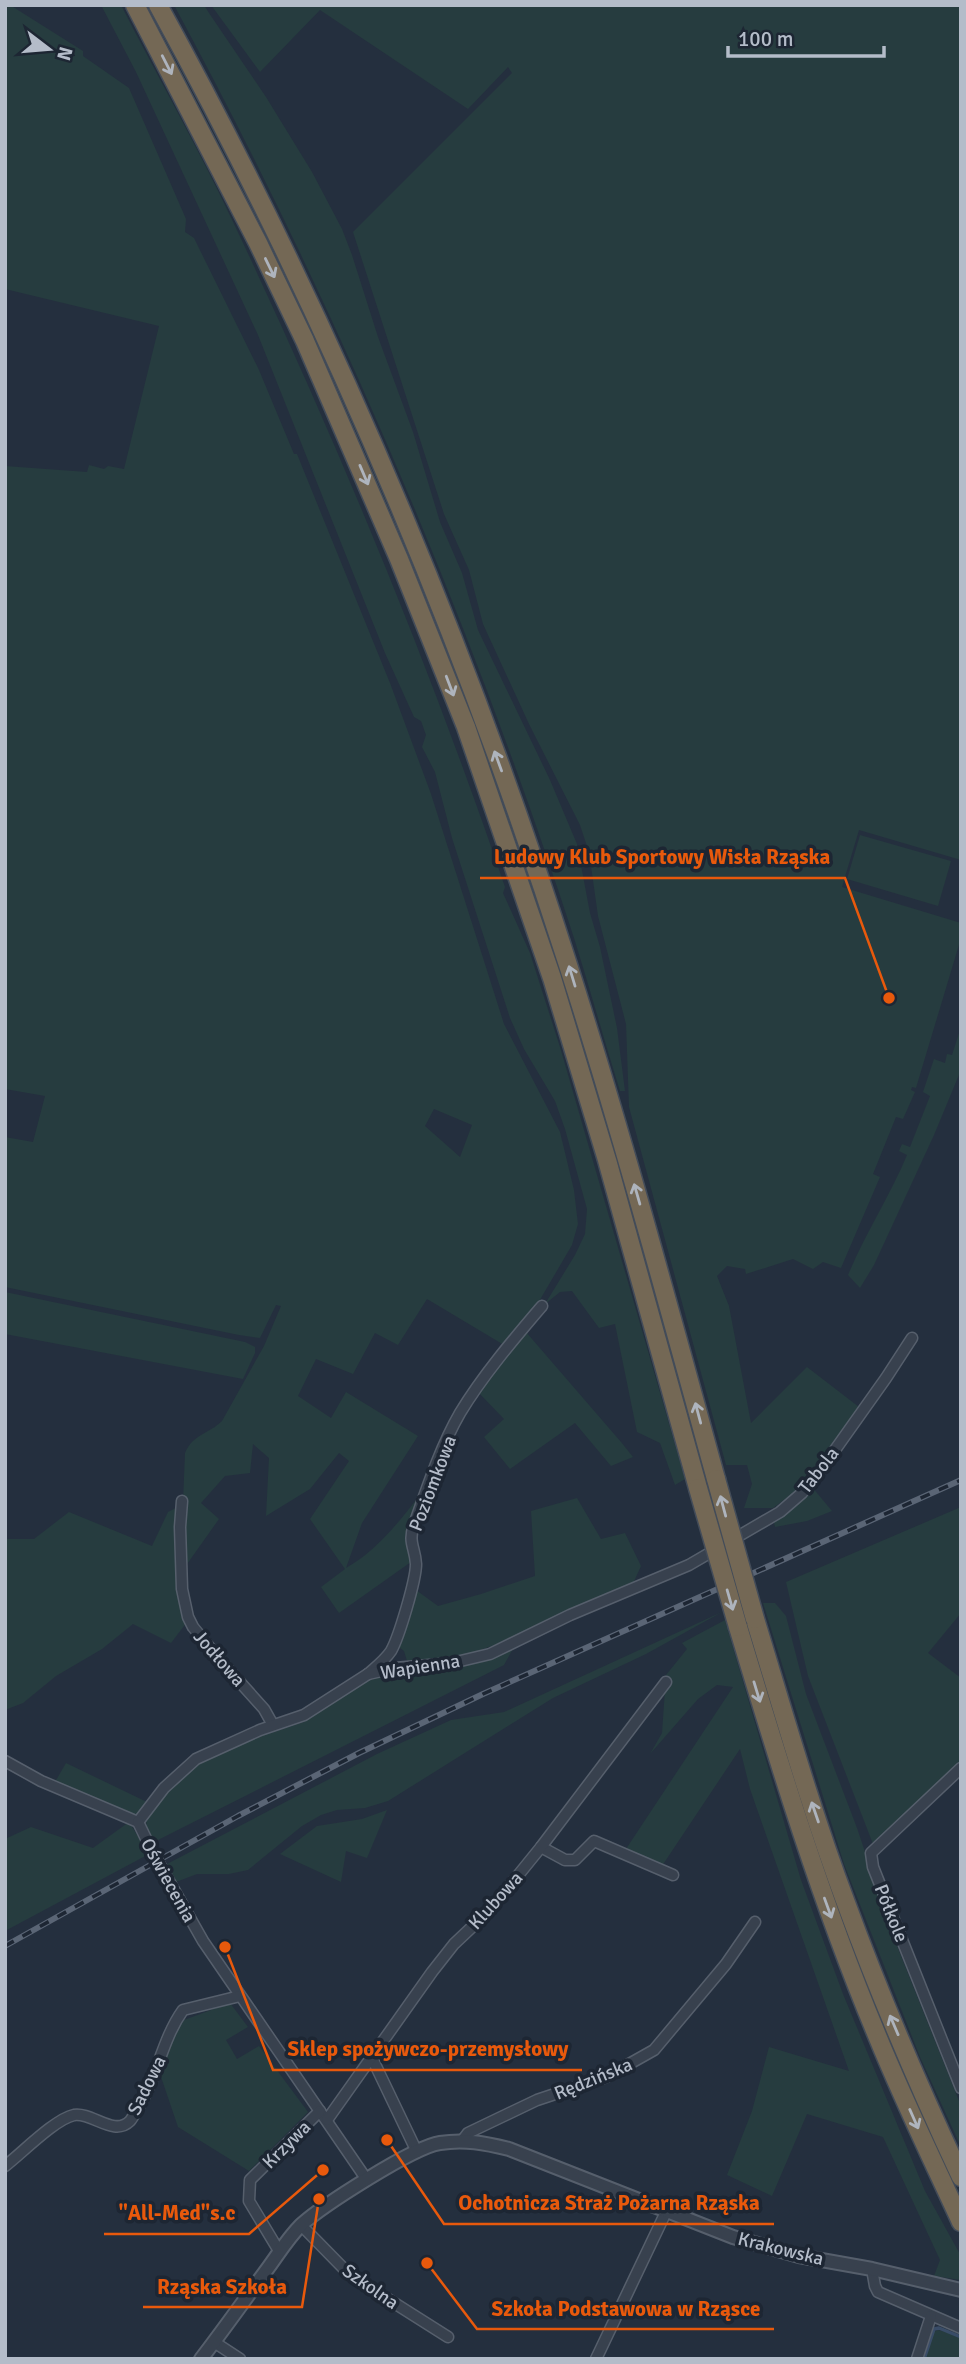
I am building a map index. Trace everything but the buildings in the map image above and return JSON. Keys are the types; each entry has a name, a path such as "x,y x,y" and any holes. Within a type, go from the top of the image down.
{"highway":[{"path":"135,5 305,341 399,559 466,727 552,978 738,1627 796,1816 876,2034 961,2222"},
{"path":"158,5 236,153 332,353 407,525 480,710 526,837 624,1148 755,1619 813,1806 845,1901 881,1994 961,2178"}],"street":[{"name":"Poziomkowa","path":"368,1674 392,1650 416,1563 410,1545 413,1525 442,1449 460,1413 483,1380 542,1306"},
{"name":"Tabola","path":"689,1565 780,1512 802,1493 912,1338"},
{"name":"Jodłowa","path":"182,1501 182,1588 188,1617 219,1660 264,1709 273,1725"},
{"name":"Wapienna","path":"138,1822 164,1788 196,1759 273,1725 304,1715 368,1674 452,1663 490,1654 569,1615 689,1565"},
{"path":"392,1650 403,1668"},
{"name":"Klubowa","path":"327,2120 432,1972 454,1944 490,1910 541,1847 666,1682"},
{"path":"5,1761 41,1782 138,1822"},
{"name":"Półkole","path":"961,1768 871,1853 873,1867 961,2088"},
{"name":"Oświecenia","path":"138,1822 203,1941 367,2180"},
{"path":"541,1847 565,1860 575,1860 594,1841 673,1875"},
{"name":"Rędzińska","path":"463,2141 468,2133 537,2100 606,2077 654,2050 726,1964 755,1922"},
{"name":"Sadowa","path":"5,2166 50,2128 74,2115 92,2117 114,2126 129,2122 153,2079 169,2033 183,2010 240,1996"},
{"path":"372,2058 417,2152"},
{"name":"Krzywa","path":"279,2251 249,2202 250,2179 320,2111"},
{"name":"Krakowska","path":"201,2359 279,2251 302,2225 367,2180 437,2143 481,2142 509,2149 733,2236 799,2256 872,2269 958,2290"},
{"path":"596,2359 666,2212"},
{"name":"Szkolna","path":"302,2225 350,2275 447,2337"},
{"path":"872,2269 874,2286 878,2292 961,2328"},
{"path":"917,2359 931,2316"},
{"path":"214,2342 240,2359"}],"green space":[{"path":"5,5 10,5 83,51 83,56 129,88 186,219 185,232 194,238 259,370 294,454 297,454 390,683 431,794 504,1024 560,1132 574,1190 578,1224 572,1245 534,1310 504,1345 427,1299 398,1345 375,1333 353,1374 316,1359 298,1396 331,1418 346,1392 418,1436 362,1523 346,1568 377,1545 420,1495 407,1534 411,1562 339,1613 321,1587 345,1569 310,1519 349,1461 339,1453 310,1489 266,1516 269,1458 253,1444 250,1473 225,1476 201,1503 219,1519 185,1567 182,1527 185,1453 192,1442 222,1421 264,1346 281,1306 276,1305 260,1338 5,1287 5,1137 33,1142 45,1096 5,1089 5,466 87,472 89,465 104,469 108,466 124,469 159,326 5,289","holes":["434,1109 472,1125 460,1157 425,1126"]},
{"path":"101,5 121,5 222,198 345,470 413,635 505,887 503,893 530,953 560,1047 685,1479 675,1485 660,1443 637,1432 615,1324 599,1328 572,1291 560,1292 545,1304 585,1234 587,1209 565,1129 555,1101 524,1049 510,1018 452,838 435,772 422,747 426,735 421,721 414,717 385,653 258,335 136,72"},
{"path":"174,5 204,5 266,97 312,172 342,229 413,432 440,522 462,573 478,630 550,780 577,844 617,1028 625,1091 620,1091 574,938 490,698 395,462 290,231"},
{"path":"211,5 961,5 961,860 859,830 842,887 961,923 961,938 916,1088 912,1087 911,1090 915,1092 903,1119 896,1117 873,1174 880,1177 841,1268 823,1262 813,1269 793,1259 746,1274 745,1269 727,1266 717,1276 729,1306 751,1423 807,1367 859,1407 799,1489 773,1508 744,1508 752,1484 747,1465 726,1465 629,1107 626,1024 598,916 589,852 580,825 483,624 469,570 444,514 353,232 512,73 508,67 468,109 320,10 260,72"},
{"path":"860,835 951,861 938,906 847,879"},
{"path":"961,1027 961,1070 874,1265 860,1288 848,1275 907,1155 899,1151 902,1144 910,1147 930,1096 923,1092 934,1059 945,1063 947,1054 952,1055"},
{"path":"5,1292 245,1342 255,1347 255,1353 243,1379 5,1334"},
{"path":"526,1332 633,1457 611,1466 575,1423 510,1469 484,1437 504,1419 478,1392"},
{"path":"812,1487 832,1511 807,1521 775,1527 774,1522"},
{"path":"577,1498 601,1539 625,1533 641,1566 631,1588 523,1635 455,1659 408,1664 404,1651 396,1645 416,1590 438,1606 535,1576 531,1511"},
{"path":"961,1507 961,1613 928,1653 961,1678 961,1763 873,1844 808,1676 786,1582"},
{"path":"176,1508 180,1588 187,1622 171,1643 133,1624 102,1649 56,1676 23,1703 5,1710 5,1539 34,1539 69,1512 152,1546 168,1512"},
{"path":"763,1603 775,1603 786,1616 806,1694 857,1828 893,1936 961,2106 961,2147 920,2057 844,1864"},
{"path":"722,1612 646,1654 553,1698 388,1801 365,1808 337,1810 321,1815 302,1826 248,1870 229,1874 197,1874 176,1882 167,1864 377,1754 451,1720 504,1712"},
{"path":"725,1620 801,1880 843,1994 925,2191 961,2256 961,2280 934,2276 940,2260 883,2137 807,2114 772,2196 727,2175 752,2111 769,2047 849,2071 750,1789 740,1749 662,1866 626,1849 733,1687 717,1685 698,1699 650,1754 662,1733 666,1675 687,1649 682,1643"},
{"path":"514,1647 504,1665 156,1841 148,1833 146,1821 152,1808 165,1792 202,1761 244,1742 304,1722 363,1682 382,1676 453,1667"},
{"path":"66,1763 147,1802 139,1815 132,1816 55,1782"},
{"path":"387,1810 367,1858 346,1851 341,1882 280,1854 317,1826 362,1819"},
{"path":"129,1822 149,1854 5,1931 5,1839 31,1827 93,1848"},
{"path":"230,2003 248,2027 226,2040 237,2059 259,2046 308,2112 249,2171 178,2127 159,2071 176,2029 184,2020"},
{"path":"938,2330 961,2336 961,2359 925,2359 934,2332"}],"waterway":[{"path":"924,2359 934,2329 939,2328 961,2337"}],"railway":[{"path":"5,1946 238,1816 359,1753 483,1694 961,1480"}],"place":[{"name":"Ludowy Klub Sportowy Wisła Rząska","path":"889,998"},
{"name":"Sklep spożywczo-przemysłowy","path":"225,1947"},
{"name":"Ochotnicza Straż Pożarna Rząska","path":"387,2140"},
{"name":"\"All-Med\"s.c","path":"323,2170"},
{"name":"Rząska Szkoła","path":"319,2199"},
{"name":"Szkoła Podstawowa w Rząsce","path":"427,2263"}]}
